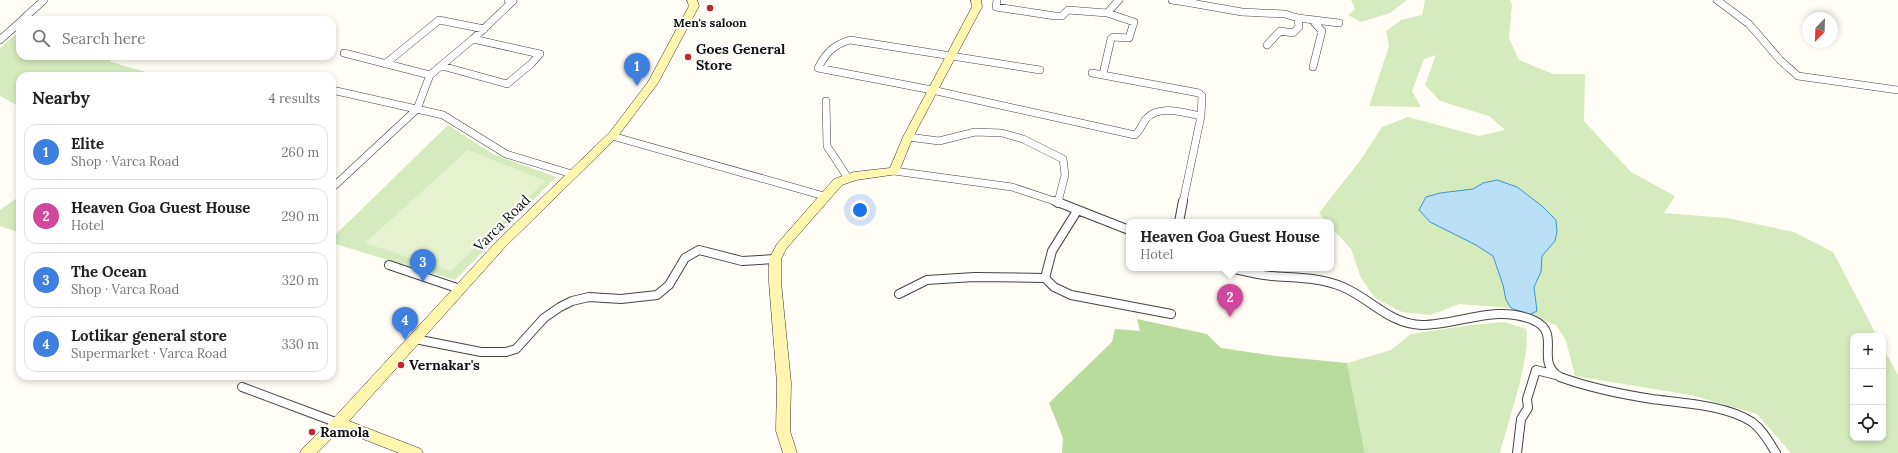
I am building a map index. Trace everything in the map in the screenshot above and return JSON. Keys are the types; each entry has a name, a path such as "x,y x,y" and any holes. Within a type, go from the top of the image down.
{"street":[{"path":"26,16 44,0"},
{"path":"336,184 417,109 430,75 473,39 513,1 508,0"},
{"name":"Varca Road","path":"307,453 338,424 501,244 612,136 653,83 694,6 692,0"},
{"path":"894,171 908,136 977,7 976,0"},
{"path":"997,0 996,6 1000,8 1055,16 1062,16 1068,10 1107,13 1132,20 1134,22 1129,38 1113,37 1111,39 1103,74"},
{"path":"1107,13 1119,0"},
{"path":"1172,0 1192,1 1242,12 1285,14 1298,18 1338,23"},
{"path":"1717,0 1749,24 1780,60 1798,76 1812,80 1898,90"},
{"path":"1267,45 1280,31 1293,33 1299,27 1298,18"},
{"path":"385,64 439,20 484,29"},
{"path":"1312,20 1322,31 1320,43 1314,56 1313,67"},
{"path":"0,40 16,26"},
{"path":"442,66 507,84 531,64 540,54 473,39"},
{"path":"1040,70 850,40 835,44 826,54 818,68 932,90 1135,135 1140,131 1147,119 1159,111 1201,116"},
{"path":"344,53 430,75"},
{"path":"1092,73 1199,93 1202,96 1201,116 1180,219"},
{"path":"336,91 443,115 506,154 572,174"},
{"path":"826,101 827,146 848,178"},
{"path":"908,136 926,140 944,141 980,131 1020,137 1063,160 1065,165 1064,184 1058,203"},
{"path":"612,136 824,196"},
{"path":"790,453 783,431 784,383 775,282 775,259 781,247 824,196 838,182 848,178 894,171 1012,188 1033,193 1126,229"},
{"path":"1045,278 1045,267 1052,252 1077,211"},
{"path":"415,339 465,350 504,352 517,348 549,313 567,303 593,296 622,299 656,296 664,290 672,280 677,267 690,254 699,250 705,250 732,259 754,262 775,259"},
{"path":"389,264 460,289"},
{"path":"1245,271 1270,276 1316,280 1336,284 1355,294 1393,319 1408,323 1425,325 1473,316 1499,314 1522,317 1540,324 1547,332 1547,360 1549,367 1556,376"},
{"path":"899,294 927,280 974,277 1045,278 1054,287 1071,295 1170,314"},
{"path":"1517,453 1521,419 1528,408 1527,399 1536,370 1574,383 1616,393 1724,411 1749,420 1763,432 1776,453"},
{"path":"242,387 416,453"}],"green space":[{"path":"1351,0 1407,0 1390,13 1361,22 1348,15 1355,9"},
{"path":"1425,0 1510,0 1512,5 1509,38 1519,60 1553,74 1585,74 1584,121 1631,172 1675,196 1664,213 1727,218 1794,232 1833,252 1875,333 1850,333 1850,441 1886,441 1886,353 1898,375 1898,453 1791,453 1757,414 1691,395 1575,376 1566,341 1556,325 1511,308 1459,304 1431,315 1402,312 1375,298 1361,278 1351,249 1334,230 1334,219 1324,219 1319,213 1362,158 1382,127 1408,117 1479,136 1505,130 1489,116 1440,101 1425,85 1436,55 1424,59 1412,91 1421,107 1369,106 1389,46 1386,31 1401,20 1422,15"},
{"path":"16,34 16,60 110,60 111,62 146,72 16,72 16,105 0,96 0,48"},
{"path":"448,125 493,154 556,177 455,280 336,244 336,234"},
{"path":"468,150 545,181 451,271 365,243"},
{"path":"16,199 16,232 0,226 0,210"},
{"path":"1137,319 1207,334 1221,348 1275,356 1347,363 1365,453 1062,453 1063,438 1049,403 1112,342 1115,329 1140,331"},
{"path":"1505,322 1526,329 1527,340 1518,390 1500,453 1365,453 1347,363 1391,350 1411,334 1471,325"}],"water":[{"path":"1497,180 1517,187 1542,206 1556,220 1557,232 1555,241 1542,256 1541,272 1534,287 1537,311 1529,315 1511,308 1506,300 1503,285 1493,256 1476,245 1430,222 1419,210 1426,197 1440,193 1473,189 1483,183"}],"place":[{"name":"Men's saloon","path":"710,8"},
{"name":"Goes General Store","path":"688,57"},
{"name":"Elite","path":"637,86"},
{"name":"The Ocean","path":"423,282"},
{"name":"Heaven Goa Guest House","path":"1230,317"},
{"name":"Lotlikar general store","path":"405,340"},
{"name":"Vernakar's","path":"401,365"},
{"name":"Ramola","path":"312,432"}]}
